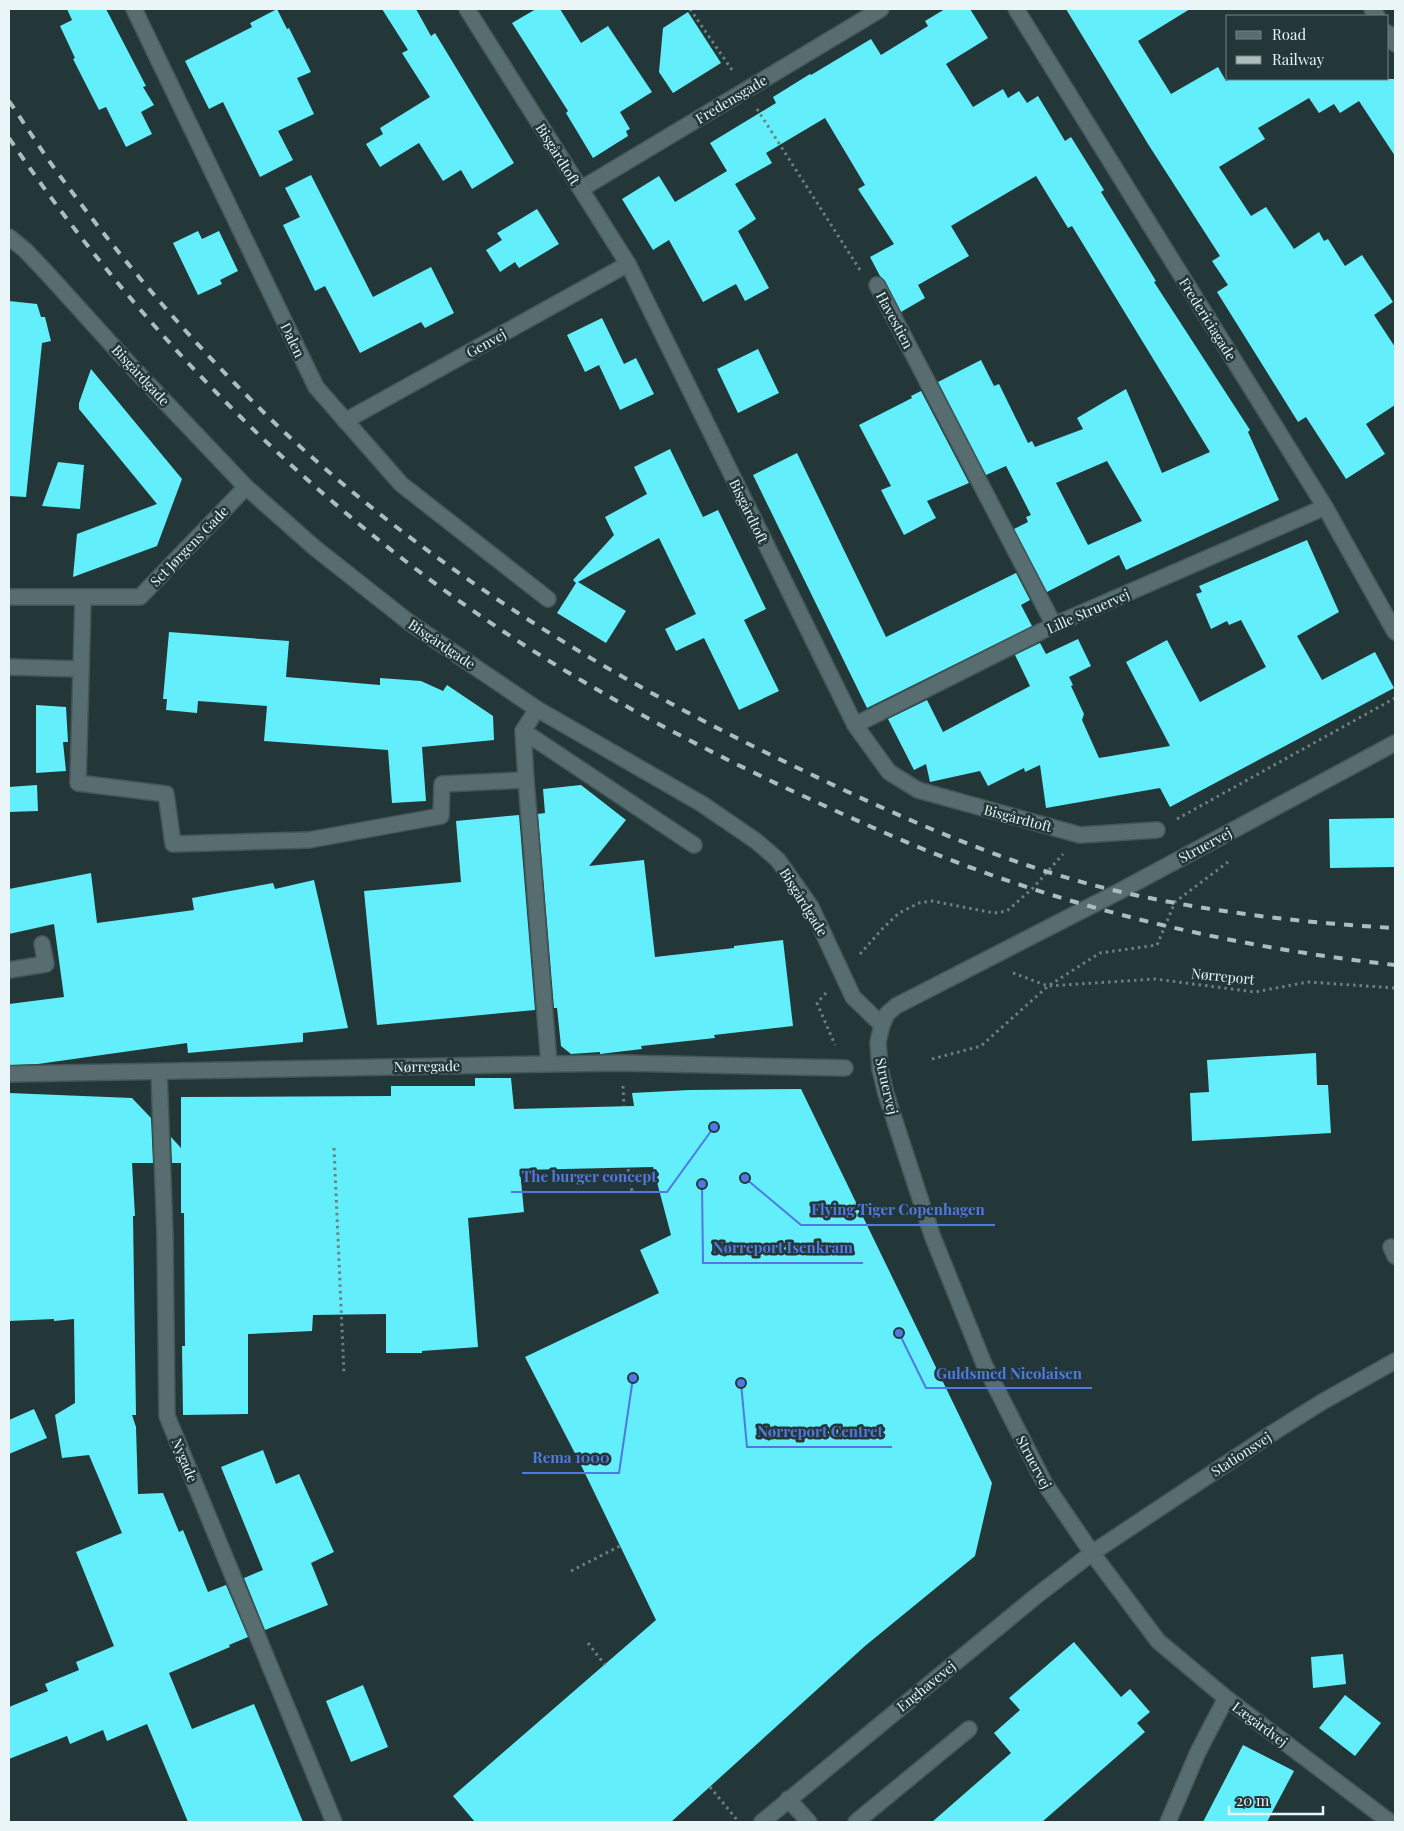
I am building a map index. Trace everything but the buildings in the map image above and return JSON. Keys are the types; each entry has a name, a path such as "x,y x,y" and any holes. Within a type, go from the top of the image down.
{"street":[{"name":"Dalen","path":"134,9 316,387 402,484 548,599"},
{"name":"Bisgårdtoft","path":"467,9 628,264 855,725 889,772 918,790 1080,835 1157,830"},
{"name":"Fredensgade","path":"581,189 881,9"},
{"name":"Fredericiagade","path":"1016,9 1325,507 1395,632"},
{"name":"Bisgårdgade","path":"9,237 31,255 132,367 246,487 315,548 384,604 537,710 702,804 756,841 778,860 811,907 853,997 882,1025"},
{"name":"Genvej","path":"345,421 628,264"},
{"name":"Havestien","path":"877,286 1054,625"},
{"name":"Sct Jørgens Gade","path":"9,597 140,597 246,487"},
{"name":"Lille Struervej","path":"855,725 1054,625 1325,507"},
{"path":"83,597 78,782 166,794 173,844 308,840 441,816 442,784 526,780"},
{"path":"9,667 82,669"},
{"path":"537,710 523,731 549,1064"},
{"path":"523,731 694,845"},
{"name":"Struervej","path":"1138,1615 1092,1553 1045,1484 984,1364 932,1235 886,1094 880,1069 878,1042 882,1025 887,1014 896,1006 1026,940 1395,743"},
{"path":"9,970 46,964 42,944"},
{"name":"Nørregade","path":"9,1074 549,1064 845,1068"},
{"name":"Nygade","path":"159,1072 164,1212 167,1416 334,1822"},
{"name":"Stationsvej","path":"1092,1553 1271,1434 1322,1402 1395,1362"},
{"name":"Enghavevej","path":"762,1822 1035,1597 1092,1553"},
{"name":"Lægårdvej","path":"1138,1615 1158,1641 1226,1698 1390,1822"},
{"path":"1168,1822 1198,1752 1226,1698"},
{"path":"856,1822 969,1729"},
{"path":"788,1799 809,1822"}],"path":[{"name":"Havestien","path":"690,9 745,90 861,272 877,286"},
{"path":"1157,830 1395,698"},
{"path":"932,1059 981,1046 1048,986 1100,953 1157,945 1175,902 1229,861 1233,830"},
{"path":"845,1068 817,1003 883,928 899,913 919,902 932,901 994,913 1007,911 1033,888 1080,835"},
{"name":"Nørreport","path":"1048,986 1155,979 1255,992 1308,982 1395,988"},
{"path":"334,1148 344,1374"},
{"path":"628,1169 632,1191"},
{"path":"571,1571 620,1546"},
{"path":"588,1643 605,1665"},
{"path":"710,1786 739,1822"}],"railway":[{"path":"9,101 44,154 142,281 224,372 282,430 340,482 463,576 594,660 730,735 839,788 957,840 1038,869 1121,892 1223,911 1292,920 1395,928"},
{"path":"9,138 62,212 118,283 178,352 241,417 307,480 377,538 449,594 556,665 620,703 720,756 879,830 972,868 1075,902 1180,929 1287,950 1395,965"}],"place":[{"name":"The burger concept","path":"714,1127"},
{"name":"Flying Tiger Copenhagen","path":"745,1178"},
{"name":"Nørreport Isenkram","path":"702,1184"},
{"name":"Guldsmed Nicolaisen","path":"899,1333"},
{"name":"Rema 1000","path":"633,1378"},
{"name":"Nørreport Centret","path":"741,1383"}]}
